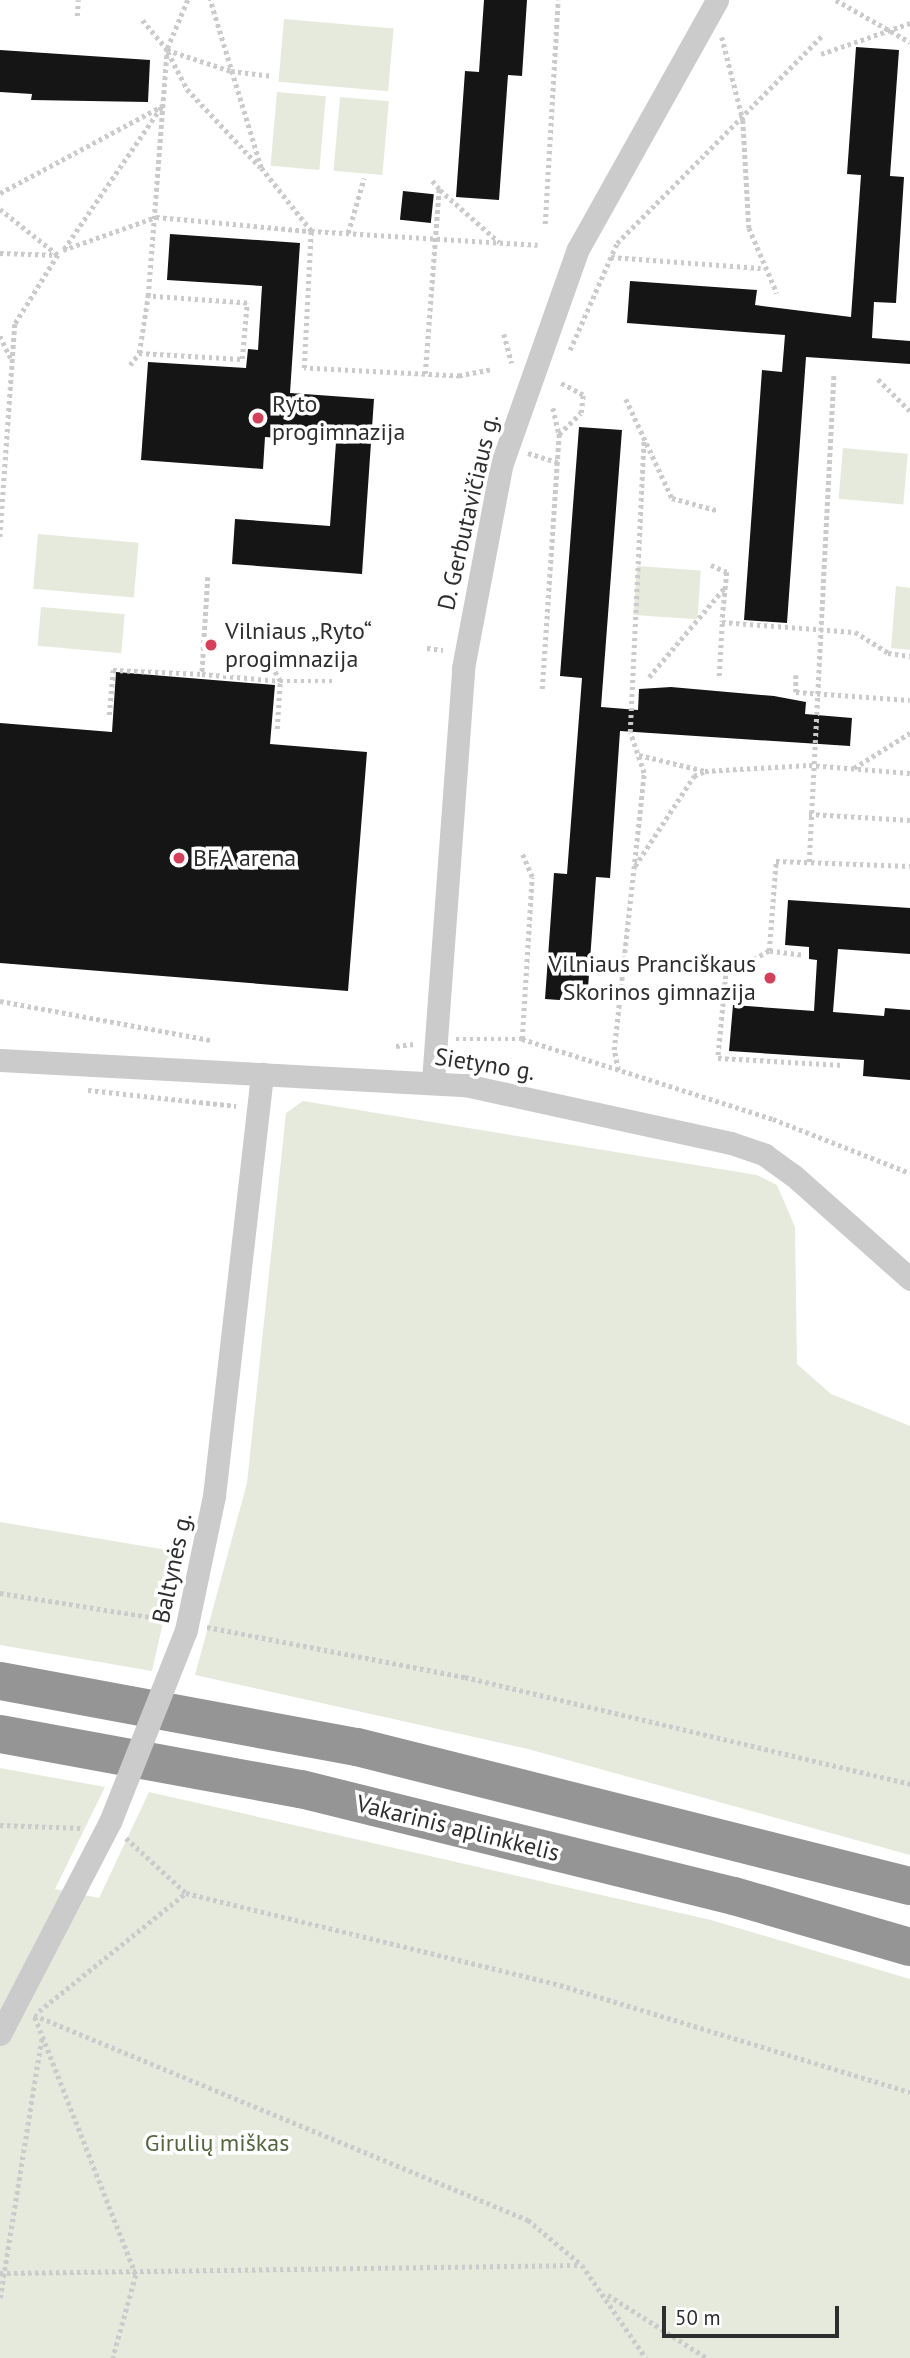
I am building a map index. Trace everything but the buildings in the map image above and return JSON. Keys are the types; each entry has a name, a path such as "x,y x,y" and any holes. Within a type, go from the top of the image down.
{"highway":[{"path":"0,1681 357,1747 910,1886"},
{"name":"Vakarinis aplinkkelis","path":"0,1734 301,1789 734,1896 910,1947"}],"street":[{"name":"D. Gerbutavičiaus g.","path":"433,1081 465,652 507,447 578,249 714,4"},
{"name":"Sietyno g.","path":"0,1060 433,1081 612,1114 765,1155 910,1279"},
{"name":"Baltynės g.","path":"0,2034 25,2011 108,1826 188,1627 214,1496 262,1074"}],"path":[{"path":"77,16 78,0"},
{"path":"130,366 139,353 148,296 167,50 188,0"},
{"path":"210,0 261,168"},
{"path":"545,224 558,0"},
{"path":"836,0 910,42"},
{"path":"714,4 743,120 748,228 761,268 777,293"},
{"path":"141,19 167,50 187,89 261,168 311,231 304,368 425,374 490,370"},
{"path":"821,54 910,23"},
{"path":"570,350 617,243 743,120 822,36"},
{"path":"167,50 231,72 273,76"},
{"path":"0,193 163,105"},
{"path":"0,539 15,324 58,255 163,105"},
{"path":"348,233 363,178"},
{"path":"432,181 500,243"},
{"path":"425,374 439,189"},
{"path":"0,209 58,255"},
{"path":"63,250 156,217 311,231 538,245"},
{"path":"0,253 58,255"},
{"path":"611,257 761,268"},
{"path":"139,353 242,359 247,303 148,296"},
{"path":"504,334 513,366"},
{"path":"0,336 13,362"},
{"path":"0,351 7,351"},
{"path":"809,862 809,765 834,376"},
{"path":"878,379 910,411"},
{"path":"559,382 583,395 581,413 559,434"},
{"path":"626,398 672,498 716,510"},
{"path":"542,689 558,462 559,434 553,408"},
{"path":"618,1070 614,1050 644,773 630,732 644,439"},
{"path":"507,447 558,462"},
{"path":"711,565 727,572 719,676"},
{"path":"202,674 208,577"},
{"path":"649,677 726,586"},
{"path":"722,622 855,632 888,653 910,656"},
{"path":"270,663 280,681 277,729"},
{"path":"109,715 113,670 280,681 336,681"},
{"path":"796,675 796,692 910,700"},
{"path":"853,769 910,733"},
{"path":"639,755 705,771 809,765 910,773"},
{"path":"634,869 694,776 705,771"},
{"path":"809,814 910,820"},
{"path":"522,855 532,877 522,1039"},
{"path":"769,951 776,861 910,866"},
{"path":"801,955 769,951 726,975 718,1058 843,1065"},
{"path":"0,1001 212,1040"},
{"path":"396,1046 522,1039 910,1173"},
{"path":"83,1090 209,1103"},
{"path":"0,1593 464,1677 910,1784"},
{"path":"0,1825 108,1826 128,1839 186,1893 560,1985 910,2092"},
{"path":"25,2011 186,1893"},
{"path":"25,2011 42,2035 136,2275 113,2358"},
{"path":"25,2011 528,2220 582,2265 604,2293 646,2358"},
{"path":"0,2298 42,2035"},
{"path":"2,2273 136,2275 582,2265"},
{"path":"604,2293 708,2358"}],"green space":[{"path":"284,19 394,29 388,91 279,82"},
{"path":"277,92 326,96 319,170 271,166"},
{"path":"340,97 389,101 382,175 334,171"},
{"path":"843,448 908,454 903,504 839,499"},
{"path":"38,534 139,543 134,598 33,589"},
{"path":"637,566 701,570 697,619 634,615"},
{"path":"896,586 910,588 910,650 891,648"},
{"path":"41,607 125,614 121,653 38,646"},
{"path":"303,1101 757,1175 777,1185 795,1227 797,1364 831,1394 910,1426 910,1855 528,1749 195,1675 247,1483 286,1113"},
{"path":"0,1522 179,1552 152,1671 0,1645"},
{"name":"Girulių miškas","path":"0,1768 105,1787 55,1889 99,1898 149,1792 711,1920 910,1979 910,2358 0,2358"}],"place":[{"name":"Ryto progimnazija","path":"258,418"},
{"name":"Vilniaus „Ryto“ progimnazija","path":"211,645"},
{"name":"BFA arena","path":"179,858"},
{"name":"Vilniaus Pranciškaus Skorinos gimnazija","path":"770,978"}]}
